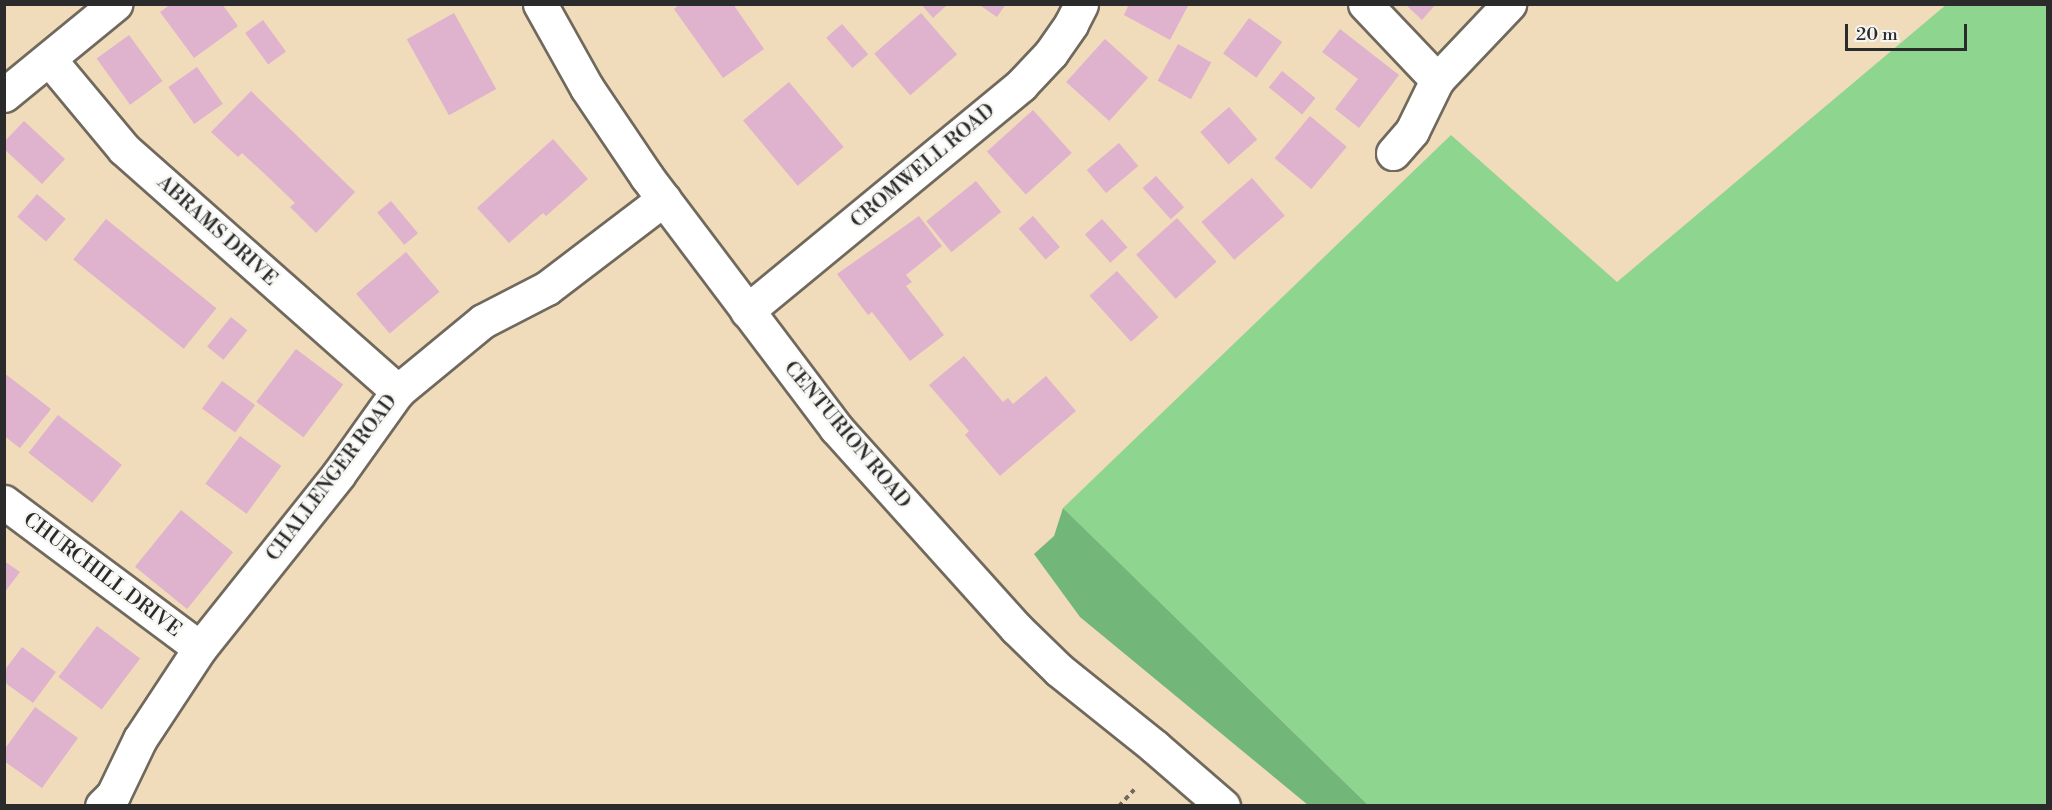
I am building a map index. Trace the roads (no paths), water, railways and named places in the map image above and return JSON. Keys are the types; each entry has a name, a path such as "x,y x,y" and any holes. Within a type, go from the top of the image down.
{"street":[{"name":"CENTURION ROAD","path":"540,4 587,88 664,200 836,428 1016,628 1059,670 1155,747 1223,806"},
{"name":"CROMWELL ROAD","path":"747,311 1021,85 1051,53 1071,24 1081,4"},
{"path":"1365,4 1437,80"},
{"path":"1393,153 1412,131 1437,80 1509,4"},
{"path":"4,94 49,59 99,9"},
{"name":"ABRAMS DRIVE","path":"49,59 124,149 398,392"},
{"name":"CHALLENGER ROAD","path":"102,806 113,795 140,739 200,648 338,475 398,392 483,321 547,288 664,200"},
{"name":"CHURCHILL DRIVE","path":"4,502 200,648"}]}
